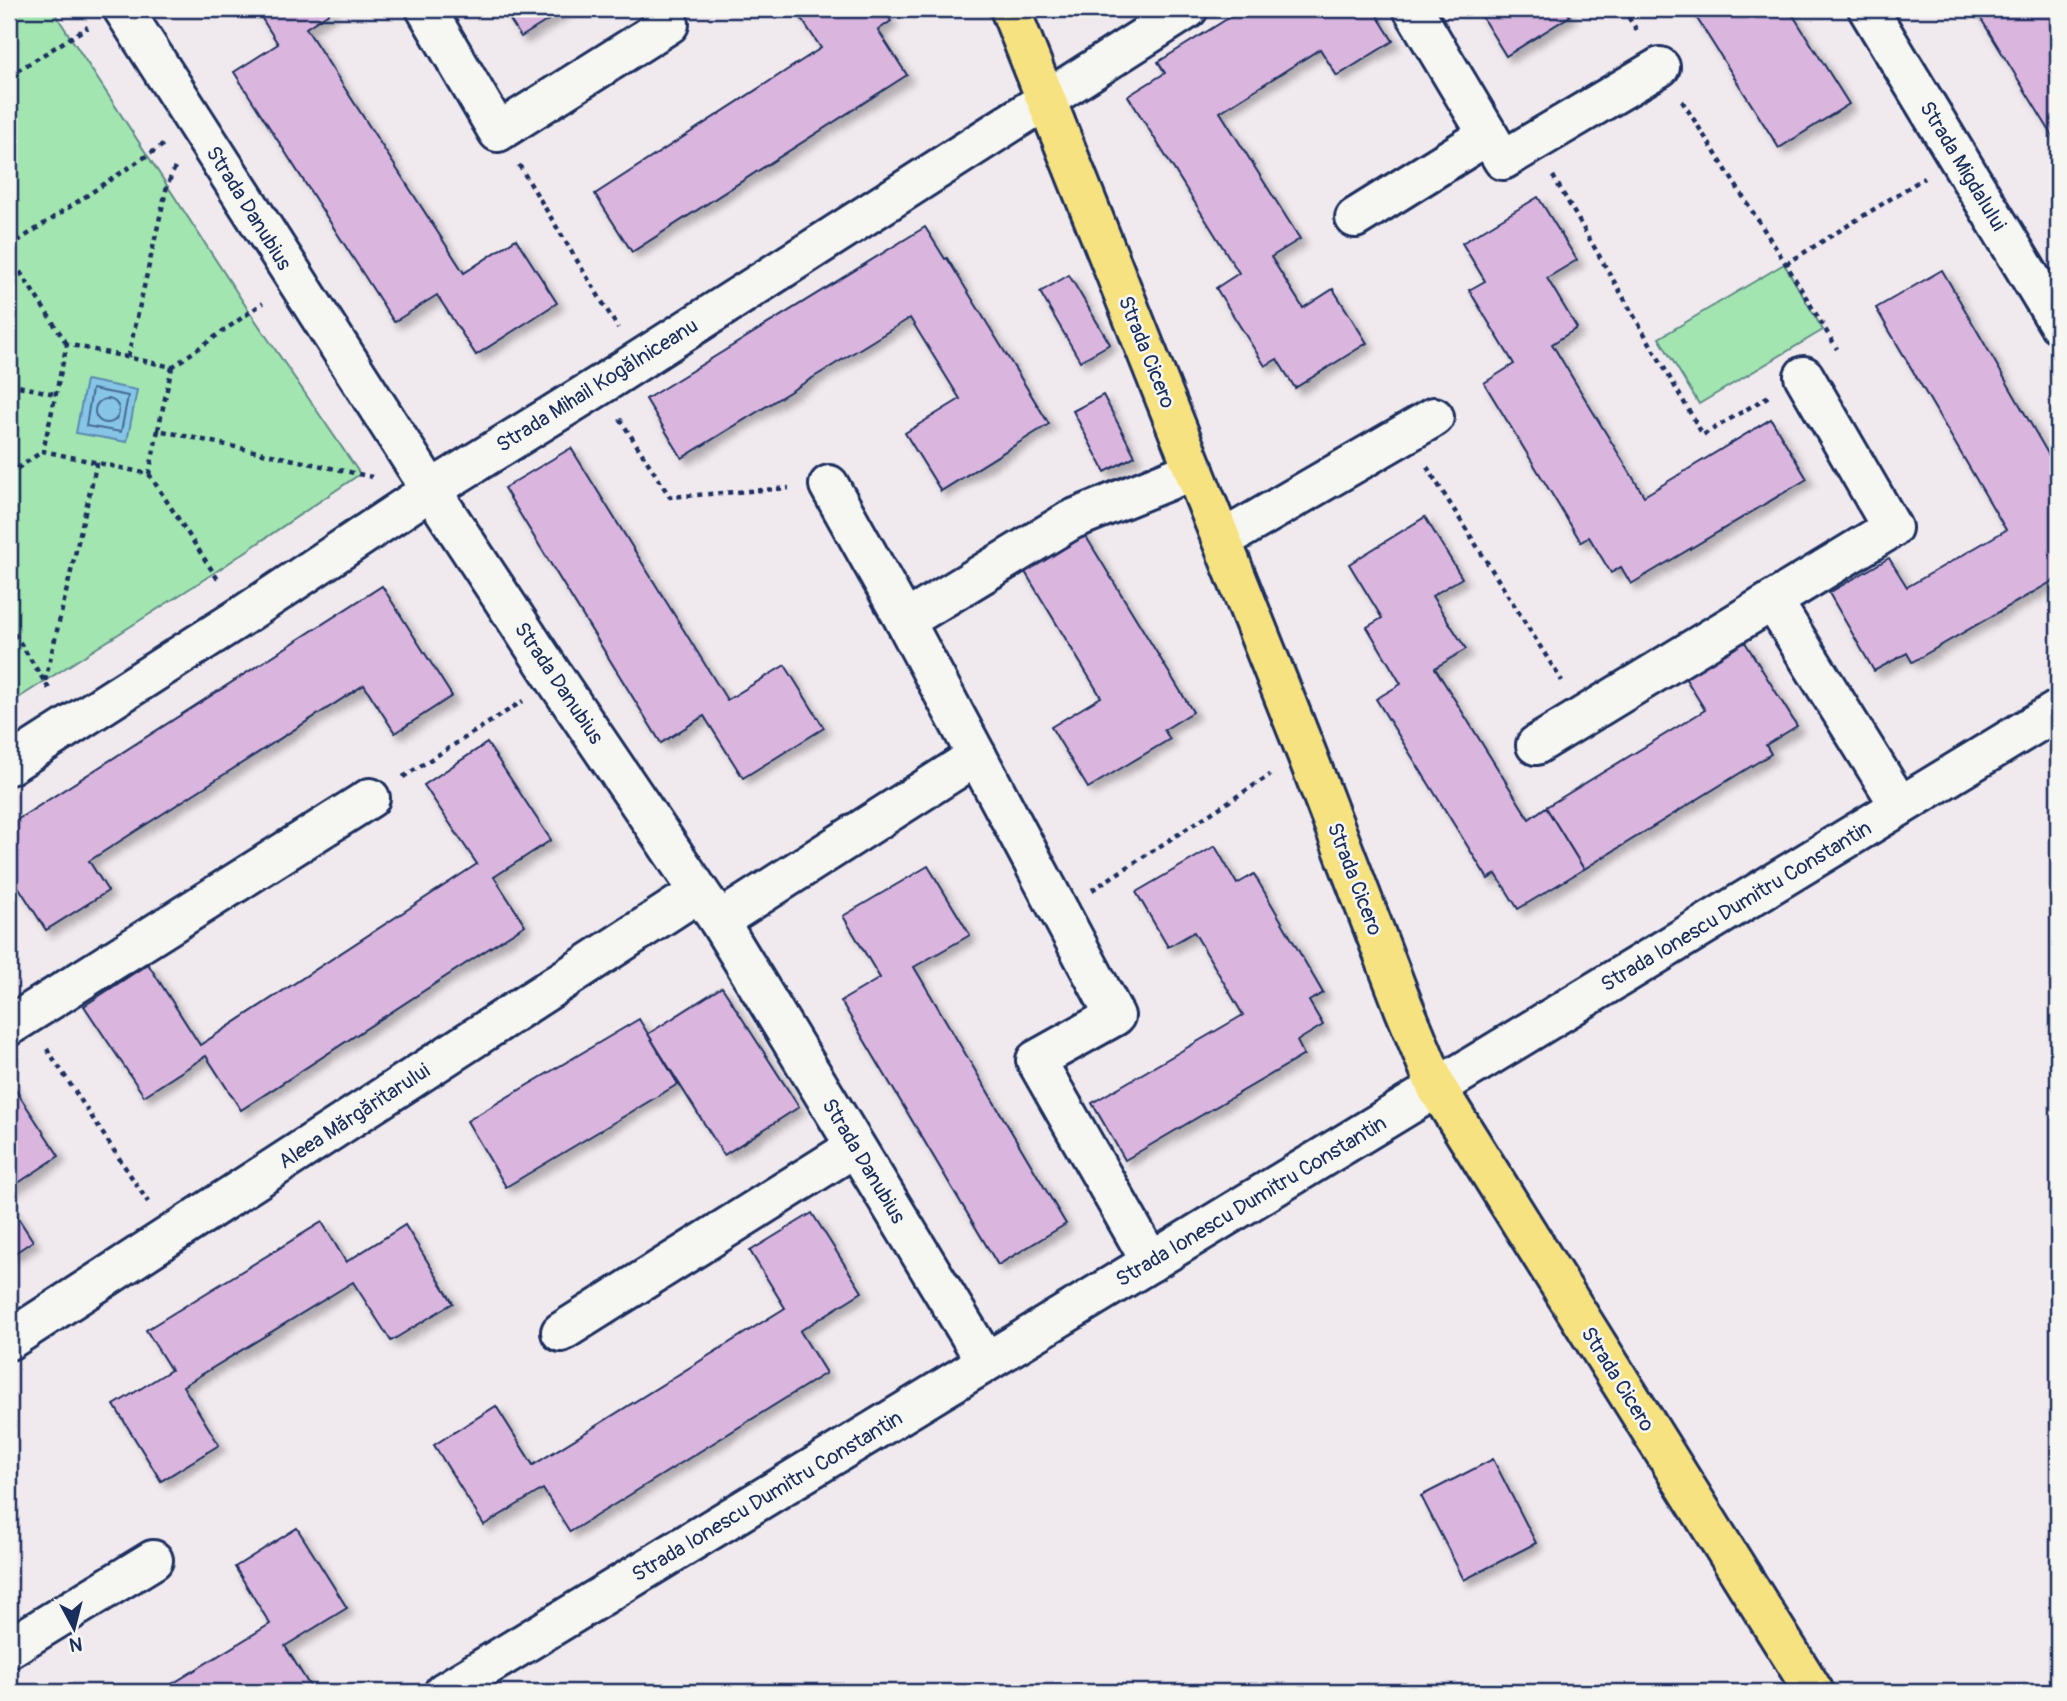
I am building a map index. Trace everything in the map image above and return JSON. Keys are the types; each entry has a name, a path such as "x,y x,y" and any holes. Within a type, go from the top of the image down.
{"main road":[{"name":"Strada Cicero","path":"1010,9 1437,1088 1814,1692"}],"street":[{"name":"Strada Danubius","path":"123,9 296,282 556,680 709,907 986,1362"},
{"path":"426,9 498,132 669,24 660,9"},
{"name":"Strada Mihail Kogălniceanu","path":"9,765 242,616 432,489 599,386 1188,9"},
{"path":"1413,9 1503,159 1660,67"},
{"name":"Strada Migdalului","path":"1868,9 2058,323"},
{"path":"1355,218 1488,135"},
{"path":"1536,745 1892,528 1804,376"},
{"path":"1222,540 1420,425"},
{"path":"905,621 1071,520 1194,470"},
{"path":"829,485 905,621 1115,1016 1036,1060 1151,1262"},
{"path":"1773,601 1900,806"},
{"name":"Strada Ionescu Dumitru Constantin","path":"444,1692 2058,710"},
{"name":"Aleea Mărgăritarului","path":"9,1340 169,1235 709,907 977,755"},
{"path":"14,1010 370,798"},
{"path":"561,1332 855,1147"},
{"path":"9,1648 153,1560"}],"path":[{"path":"9,76 70,36 123,9"},
{"path":"1533,142 1703,435 1840,355 1786,264 1623,9"},
{"path":"9,247 196,124"},
{"path":"128,356 167,186 196,124"},
{"path":"498,132 637,361"},
{"path":"1786,264 1958,157"},
{"path":"9,255 67,344 172,366"},
{"path":"149,474 172,366 249,311 296,282"},
{"path":"9,474 43,451 67,344"},
{"path":"9,384 55,394"},
{"path":"599,386 670,497 829,485"},
{"path":"1420,425 1584,716"},
{"path":"158,430 432,489"},
{"path":"43,451 149,474 242,616"},
{"path":"44,681 97,462"},
{"path":"9,625 72,724"},
{"path":"370,798 556,680"},
{"path":"1059,911 1306,752"},
{"path":"14,1010 169,1235"}],"green space":[{"path":"9,9 52,9 249,311 360,474 214,573 9,704"},
{"path":"1784,264 1823,330 1699,404 1659,338"}],"water":[{"path":"86,380 137,390 127,442 76,433"}],"building":[{"path":"256,9 335,9 306,28 464,273 516,239 557,303 476,355 437,295 394,322 234,72 278,44"},
{"path":"503,9 566,9 521,37"},
{"path":"795,9 883,9 891,21 878,30 907,75 632,252 595,194 821,48"},
{"path":"1243,9 1373,9 1393,41 1337,76 1320,49 1220,112 1300,239 1271,257 1303,308 1333,289 1367,343 1295,388 1277,359 1265,366 1216,288 1239,273 1128,96 1165,73 1158,62"},
{"path":"1477,9 1565,9 1570,16 1506,56"},
{"path":"1691,9 1789,9 1849,104 1779,148"},
{"path":"1975,9 2058,9 2058,144 2046,125"},
{"path":"1538,197 1577,260 1547,278 1577,328 1552,344 1644,496 1771,419 1807,479 1631,584 1621,567 1611,573 1589,537 1581,542 1484,383 1514,364 1469,290 1485,281 1462,243"},
{"path":"925,227 945,259 947,258 1049,424 941,491 905,433 960,399 910,318 682,458 646,399"},
{"path":"1942,270 2058,471 2058,578 1912,662 1907,653 1874,671 1829,593 1889,558 1907,587 2006,530 1876,308"},
{"path":"1069,275 1110,344 1080,361 1040,292"},
{"path":"1103,395 1135,456 1105,472 1073,411"},
{"path":"571,448 727,700 785,665 824,728 743,778 704,716 661,743 504,488"},
{"path":"1425,517 1462,578 1432,596 1466,649 1435,668 1529,819 1546,807 1584,869 1518,909 1496,874 1488,879 1376,699 1401,684 1367,627 1382,618 1349,564"},
{"path":"1082,530 1193,712 1164,730 1170,739 1088,788 1051,727 1101,697 1022,567"},
{"path":"382,586 452,696 395,733 364,685 89,861 108,891 46,930 9,872 9,825"},
{"path":"1743,639 1797,726 1766,745 1771,754 1584,869 1546,807 1705,710 1684,676"},
{"path":"487,743 551,840 494,877 525,925 241,1110 206,1056 144,1096 84,1006 148,964 200,1045 477,864 424,785"},
{"path":"1215,846 1237,884 1254,874 1323,993 1309,1001 1323,1025 1297,1041 1304,1055 1125,1160 1092,1103 1243,1015 1194,932 1168,947 1136,892"},
{"path":"928,866 970,935 914,967 1066,1224 998,1265 841,1001 880,978 843,916"},
{"path":"722,987 799,1107 724,1155 648,1034"},
{"path":"639,1019 678,1084 506,1187 467,1121"},
{"path":"9,1080 59,1156 9,1189"},
{"path":"9,1204 33,1241 9,1257"},
{"path":"812,1213 862,1292 800,1331 826,1373 570,1532 543,1489 484,1525 434,1445 496,1406 533,1465 785,1308 750,1251"},
{"path":"322,1222 346,1262 405,1225 453,1303 391,1341 353,1282 183,1386 219,1445 161,1481 114,1405 171,1370 146,1330"},
{"path":"1493,1459 1536,1543 1464,1580 1421,1496"},
{"path":"297,1528 347,1608 285,1646 311,1688 304,1692 159,1692 270,1624 235,1567"}]}
